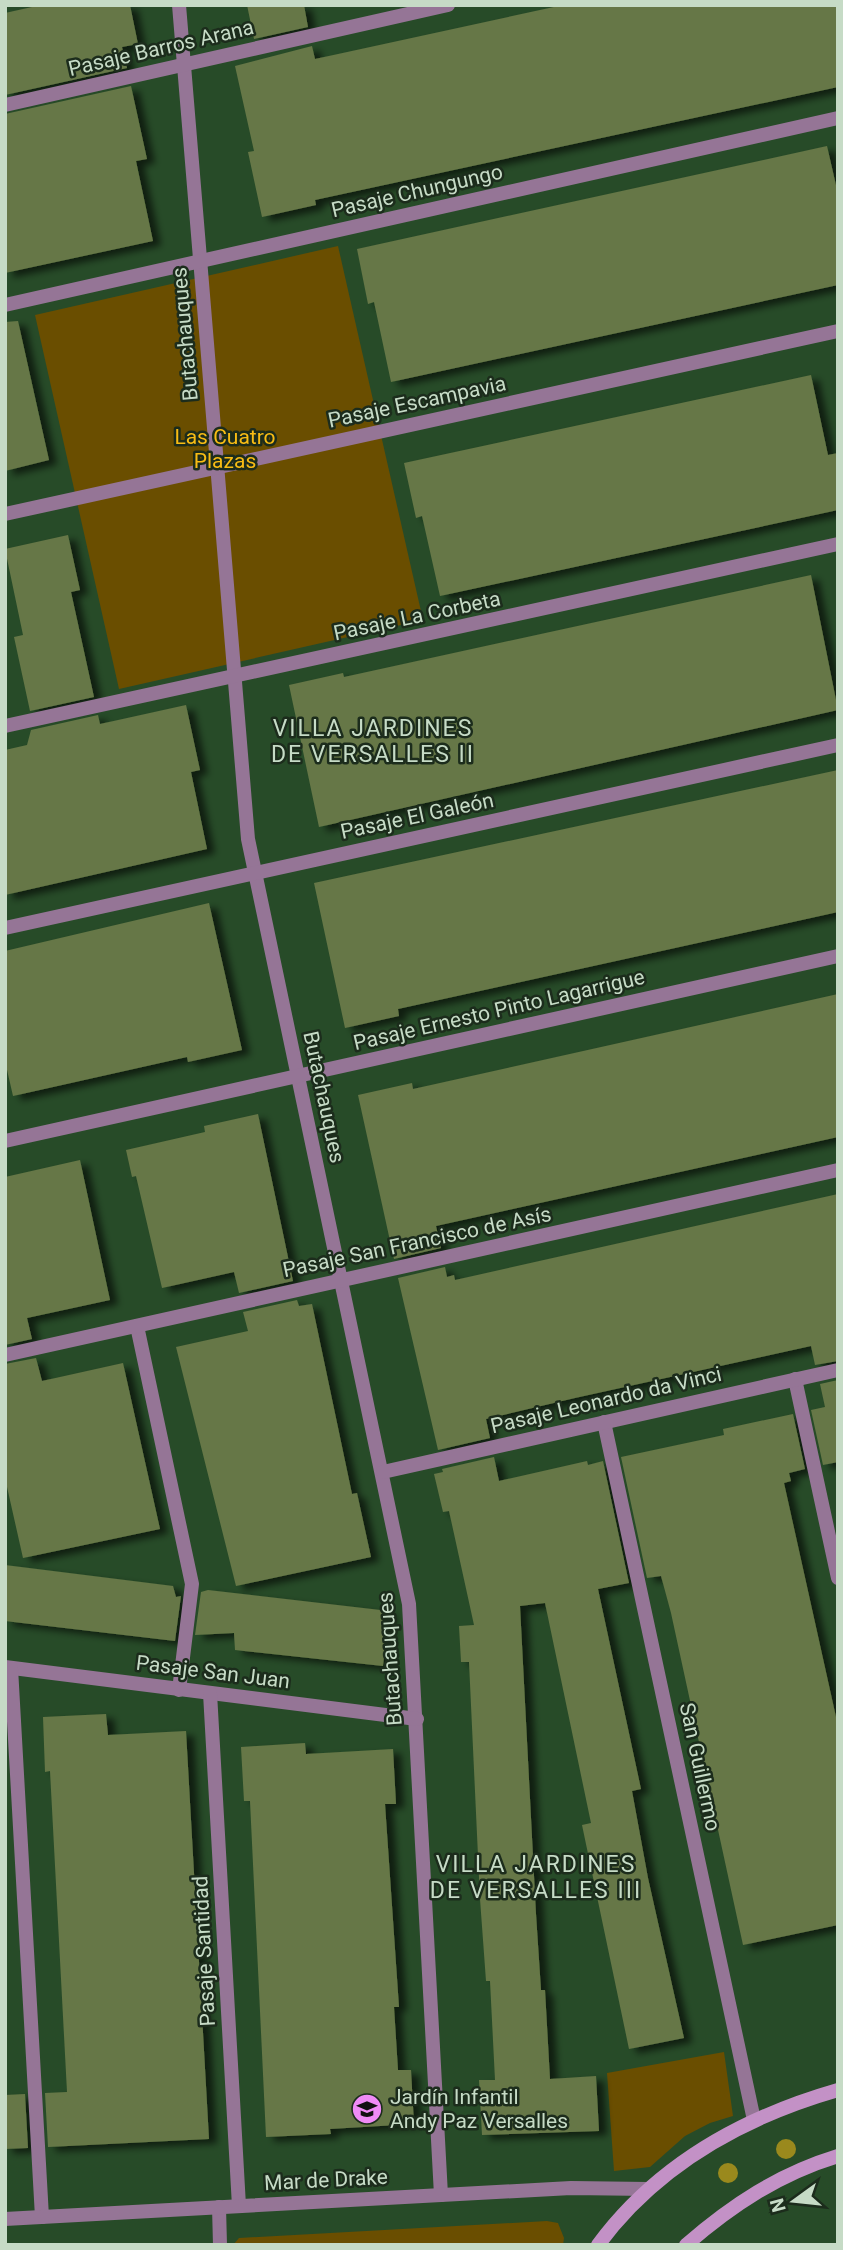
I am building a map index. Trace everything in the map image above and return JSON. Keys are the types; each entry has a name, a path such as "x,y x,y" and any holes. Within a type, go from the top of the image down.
{"main road":[{"path":"598,2245 649,2189 704,2146 754,2120 838,2090"},
{"path":"686,2245 723,2214 777,2179 838,2156"}],"street":[{"name":"Butachauques","path":"179,5 244,802 255,874 410,1604 441,2195"},
{"name":"Pasaje Barros Arana","path":"5,105 448,5"},
{"name":"Pasaje Chungungo","path":"5,305 838,118"},
{"name":"Pasaje Escampavia","path":"5,514 838,331"},
{"name":"Pasaje La Corbeta","path":"5,726 838,544"},
{"name":"Pasaje El Galeón","path":"5,928 838,745"},
{"name":"Pasaje Ernesto Pinto Lagarrigue","path":"5,1141 838,956"},
{"name":"Pasaje San Francisco de Asís","path":"5,1355 838,1170"},
{"path":"137,1326 192,1584 179,1689"},
{"name":"Pasaje Leonardo da Vinci","path":"383,1472 838,1370"},
{"path":"796,1379 838,1578"},
{"name":"San Guillermo","path":"604,1422 754,2120"},
{"path":"8,1668 42,2217"},
{"name":"Pasaje San Juan","path":"8,1668 416,1719"},
{"name":"Pasaje Santidad","path":"210,1693 239,2206"},
{"name":"Mar de Drake","path":"5,2219 571,2188 649,2189"},
{"path":"219,2207 220,2245"}],"green space":[{"name":"Las Cuatro Plazas","path":"338,246 423,620 119,689 35,315"},
{"path":"724,2052 733,2116 710,2123 685,2136 650,2167 614,2171 607,2073"},
{"path":"547,2221 558,2223 564,2238 563,2245 233,2245 239,2238"}],"building":[{"path":"41,5 130,5 138,44 122,47 127,68 5,95 5,13"},
{"path":"247,5 304,5 308,27 254,39"},
{"path":"563,5 838,5 838,87 315,200 316,205 262,217 248,152 254,151 235,66 312,46 315,59"},
{"path":"131,86 147,159 136,161 153,241 5,273 5,114"},
{"path":"827,146 838,194 838,285 391,382 374,302 368,304 357,249"},
{"path":"18,321 49,460 5,471 5,322"},
{"path":"811,375 828,455 838,453 838,510 440,596 422,516 416,518 404,463"},
{"path":"68,535 80,590 71,592 94,697 30,711 14,637 23,635 5,549"},
{"path":"811,575 838,710 319,827 289,685 343,673 344,677"},
{"path":"186,705 200,770 191,772 207,849 5,895 5,750 27,745 31,730 98,715 100,724"},
{"path":"838,770 838,912 398,1009 399,1016 345,1028 314,883"},
{"path":"209,903 242,1050 188,1062 187,1057 13,1096 5,1061 5,951"},
{"path":"838,994 838,1137 436,1226 441,1248 394,1259 358,1095 412,1083 413,1089"},
{"path":"258,1114 293,1281 239,1293 234,1272 162,1288 136,1176 132,1177 126,1150 205,1132 204,1126"},
{"path":"80,1160 110,1300 27,1318 32,1339 5,1345 5,1177"},
{"path":"838,1194 838,1361 815,1365 811,1346 575,1398 486,1419 490,1438 438,1450 398,1278 445,1267 447,1277 454,1275 455,1280"},
{"path":"297,1300 299,1306 312,1304 352,1494 357,1493 371,1557 236,1586 176,1347 248,1331 243,1312"},
{"path":"36,1358 42,1381 123,1363 160,1529 23,1558 5,1478 5,1364"},
{"path":"838,1380 838,1462 823,1465 811,1410 825,1407 820,1384"},
{"path":"793,1414 805,1469 789,1473 791,1481 784,1483 838,1726 838,1925 743,1945 671,1613 661,1576 647,1578 621,1457 724,1435 723,1429"},
{"path":"494,1457 499,1481 587,1461 588,1465 603,1461 629,1583 598,1589 641,1789 632,1791 648,1878 684,2038 629,2049 582,1825 591,1823 545,1603 520,1606 536,1914 541,1990 545,1990 550,2079 596,2076 599,2131 482,2135 479,2080 495,2080 490,1981 486,1981 480,1899 469,1662 461,1662 459,1626 474,1625 449,1511 443,1512 434,1474 443,1472 442,1469"},
{"path":"5,1565 173,1586 176,1597 181,1596 175,1641 5,1621"},
{"path":"208,1590 389,1611 383,1666 235,1650 234,1633 195,1635 201,1592"},
{"path":"106,1714 108,1735 186,1731 209,2139 48,2147 45,2093 67,2092 50,1771 45,1772 43,1717"},
{"path":"305,1743 306,1754 393,1749 396,1804 385,1804 399,2007 394,2007 398,2070 411,2070 414,2124 330,2129 331,2134 266,2137 250,1801 244,1801 241,1747"},
{"path":"25,2094 28,2148 5,2149 5,2095"}],"place":[{"name":"Jardín Infantil Andy Paz Versalles","path":"367,2109"}],"district":[{"name":"VILLA JARDINES DE VERSALLES II","path":"373,741"},
{"name":"VILLA JARDINES DE VERSALLES III","path":"536,1877"}]}
